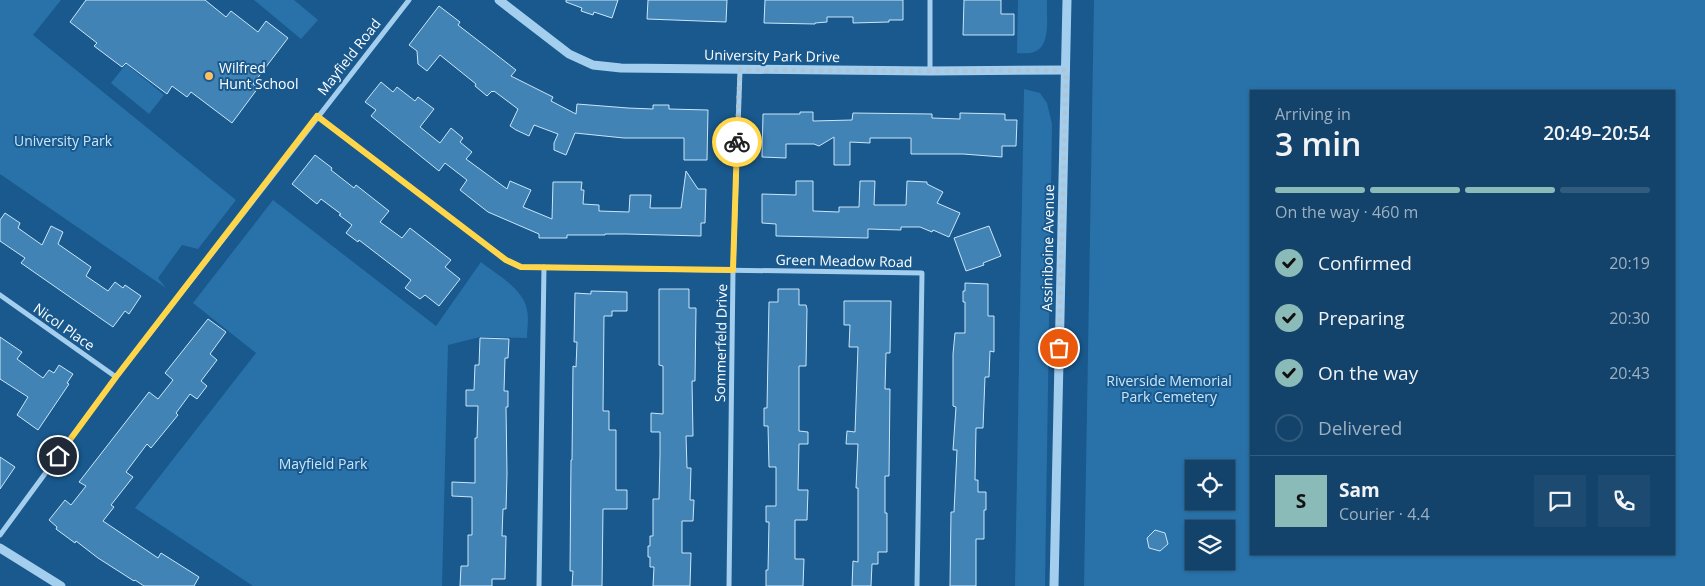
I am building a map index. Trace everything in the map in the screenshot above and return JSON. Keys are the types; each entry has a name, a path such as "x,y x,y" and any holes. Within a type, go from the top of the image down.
{"street":[{"name":"Mayfield Road","path":"0,535 116,377 409,0"},
{"name":"University Park Drive","path":"499,0 569,54 593,64 621,68 930,71 1066,70"},
{"path":"930,0 930,71"},
{"name":"Assiniboine Avenue","path":"1054,586 1067,0"},
{"name":"Sommerfeld Drive","path":"729,586 733,270 740,70"},
{"name":"Green Meadow Road","path":"317,116 506,260 521,267 922,273 917,586"},
{"path":"539,586 544,267"},
{"name":"Nicol Place","path":"0,295 116,377"},
{"path":"0,548 61,586"}],"green space":[{"name":"University Park","path":"0,0 61,0 33,35 236,200 198,249 182,245 158,278 166,288 0,174"},
{"path":"254,0 294,0 318,20 301,39"},
{"path":"1018,0 1047,0 1046,37 1040,49 1032,53 1017,53"},
{"name":"Riverside Memorial Park Cemetery","path":"1094,0 1705,0 1705,586 1084,586"},
{"path":"126,64 164,95 149,114 111,83"},
{"path":"1024,89 1040,93 1047,103 1052,124 1045,586 1015,586"},
{"name":"Mayfield Park","path":"273,200 436,326 481,262 515,289 525,302 528,317 527,338 480,337 448,345 442,586 253,586 135,508 256,353 193,303"}],"building":[{"path":"86,0 205,0 226,17 231,11 258,32 266,21 288,38 253,84 258,88 232,123 191,92 187,97 172,86 167,94 126,63 122,67 94,46 97,43 70,22"},
{"path":"566,0 618,0 612,18 594,12 593,15 581,11 582,8 566,2"},
{"path":"648,0 727,0 726,22 647,19"},
{"path":"765,0 903,0 903,20 853,23 853,17 827,17 827,22 815,24 764,23"},
{"path":"964,0 1001,0 1001,14 1014,14 1014,35 963,35"},
{"path":"439,6 460,22 458,25 516,70 511,76 553,97 551,101 576,114 577,104 653,109 653,105 669,105 669,109 708,110 707,160 684,160 684,138 624,138 575,133 566,155 554,150 554,143 558,134 534,125 529,136 516,130 510,126 518,109 494,91 487,96 475,86 476,84 440,55 427,71 418,64 417,51 409,45"},
{"path":"381,82 393,92 397,87 415,101 418,97 434,109 420,127 440,143 451,128 463,138 460,142 472,152 466,159 507,189 510,181 531,190 523,207 552,219 553,182 582,182 581,190 584,190 583,204 599,205 599,211 629,212 630,195 651,195 650,208 681,208 686,171 698,189 706,189 705,223 701,223 701,236 605,234 567,235 567,238 539,238 539,234 488,212 460,190 467,180 445,163 439,171 371,116 376,110 365,102"},
{"path":"800,112 813,112 813,121 852,120 853,113 932,114 932,118 960,119 960,113 1005,114 1005,120 1017,120 1016,146 1002,146 1002,157 963,154 911,154 911,138 870,138 870,143 850,142 850,165 834,165 834,137 819,146 814,144 786,144 786,158 762,157 763,114 800,114"},
{"path":"315,155 354,188 356,185 389,211 380,222 402,238 410,228 451,260 445,267 460,279 439,306 425,295 420,299 405,288 411,280 359,240 358,242 346,233 352,225 339,215 341,214 321,199 317,204 292,184"},
{"path":"796,181 813,181 813,211 839,212 839,207 859,207 860,181 875,181 874,205 906,205 907,181 927,182 927,184 943,192 937,203 960,213 949,237 920,227 901,227 901,230 868,229 868,238 776,236 776,224 762,223 762,194 796,195"},
{"path":"5,213 20,223 18,228 42,245 51,226 63,232 58,244 91,267 86,276 108,291 115,282 123,288 125,285 141,296 129,314 125,311 113,327 21,263 25,258 0,241 0,220"},
{"path":"989,226 1001,256 983,263 984,265 966,271 954,238"},
{"path":"965,283 988,284 988,316 994,316 994,352 990,351 989,377 985,377 983,428 976,428 975,480 978,480 978,492 986,492 986,510 984,510 984,539 976,539 976,586 950,586 951,512 954,512 957,450 953,450 956,407 953,406 953,354 955,333 965,333 963,291 965,291"},
{"path":"659,289 689,289 689,308 696,308 695,381 692,381 693,436 686,436 687,468 691,468 690,500 694,500 693,521 682,521 682,553 691,553 690,586 653,586 654,567 650,567 650,557 648,557 650,536 653,536 653,499 659,499 660,454 660,432 651,432 651,413 663,414 663,366 659,365"},
{"path":"778,289 799,289 799,305 806,305 807,309 806,366 799,366 799,431 808,432 808,444 799,444 798,490 808,490 807,520 795,520 795,559 804,559 803,586 766,586 769,522 766,522 766,506 776,506 776,467 769,467 768,426 764,426 764,408 767,408 769,302 778,302"},
{"path":"591,291 627,292 627,311 612,311 612,316 604,316 603,411 609,411 609,430 616,430 616,490 627,490 627,509 603,509 602,586 572,586 573,571 570,571 571,460 573,366 576,367 577,342 574,342 575,293 591,294"},
{"path":"844,301 891,301 890,353 886,353 885,389 890,389 889,476 885,476 887,552 878,552 878,564 872,564 871,586 852,586 853,561 858,562 858,488 856,488 858,444 846,444 847,431 855,432 858,347 849,347 850,325 844,325"},
{"path":"208,319 226,332 210,354 217,360 201,381 207,386 197,399 190,394 176,413 178,415 151,448 147,444 126,472 133,477 111,505 114,507 103,521 158,558 161,553 199,577 194,586 144,586 98,558 76,541 75,543 56,529 57,527 49,520 65,500 71,505 86,486 79,482 149,392 158,399 173,380 165,373"},
{"path":"0,337 22,352 17,359 43,378 49,370 54,373 59,365 73,374 67,383 69,384 38,430 17,415 28,397 0,379"},
{"path":"480,338 509,339 508,358 505,358 504,391 508,391 508,407 506,407 506,509 503,509 502,536 506,536 505,579 492,579 492,586 460,586 461,566 468,566 468,535 472,535 472,497 452,496 452,482 475,483 475,438 477,438 478,406 466,406 466,390 474,390 475,365 479,365"},
{"path":"0,457 15,467 0,489"},
{"path":"1155,530 1165,533 1168,544 1160,551 1149,548 1147,538"}],"way so far":[{"path":"737,142 740,70 1066,70 1059,348"}],"place":[{"name":"Wilfred Hunt School","path":"209,76"}],"route":[{"path":"58,456 116,377 317,116 506,260 521,267 733,270 737,142"}]}
